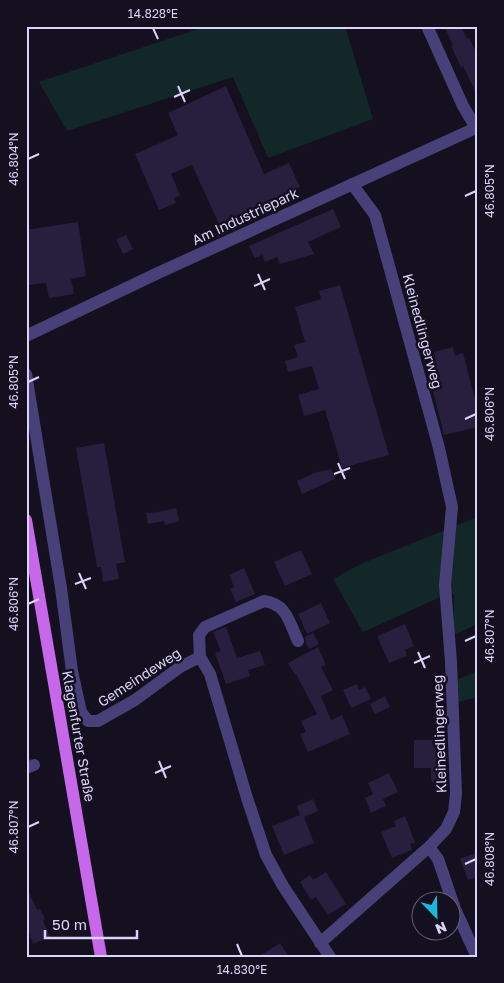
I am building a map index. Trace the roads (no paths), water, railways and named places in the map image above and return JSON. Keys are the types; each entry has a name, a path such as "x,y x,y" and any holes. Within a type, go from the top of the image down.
{"main road":[{"name":"Klagenfurter Straße","path":"26,520 101,957"}],"street":[{"path":"427,26 463,106 477,127"},
{"name":"Am Industriepark","path":"26,336 158,273 477,127"},
{"name":"Kleinedlingerweg","path":"320,943 429,847 451,821 456,794 452,662 445,585 452,507 439,448 375,215 352,184"},
{"name":"Gemeindeweg","path":"26,374 61,588 72,672 81,712 88,721 98,721 135,700 180,667 200,657 210,674 266,855 283,886 330,957"},
{"path":"200,657 199,635 205,627 264,602 273,602 282,607 298,641"},
{"path":"429,847 438,859 455,909 477,957"}]}
